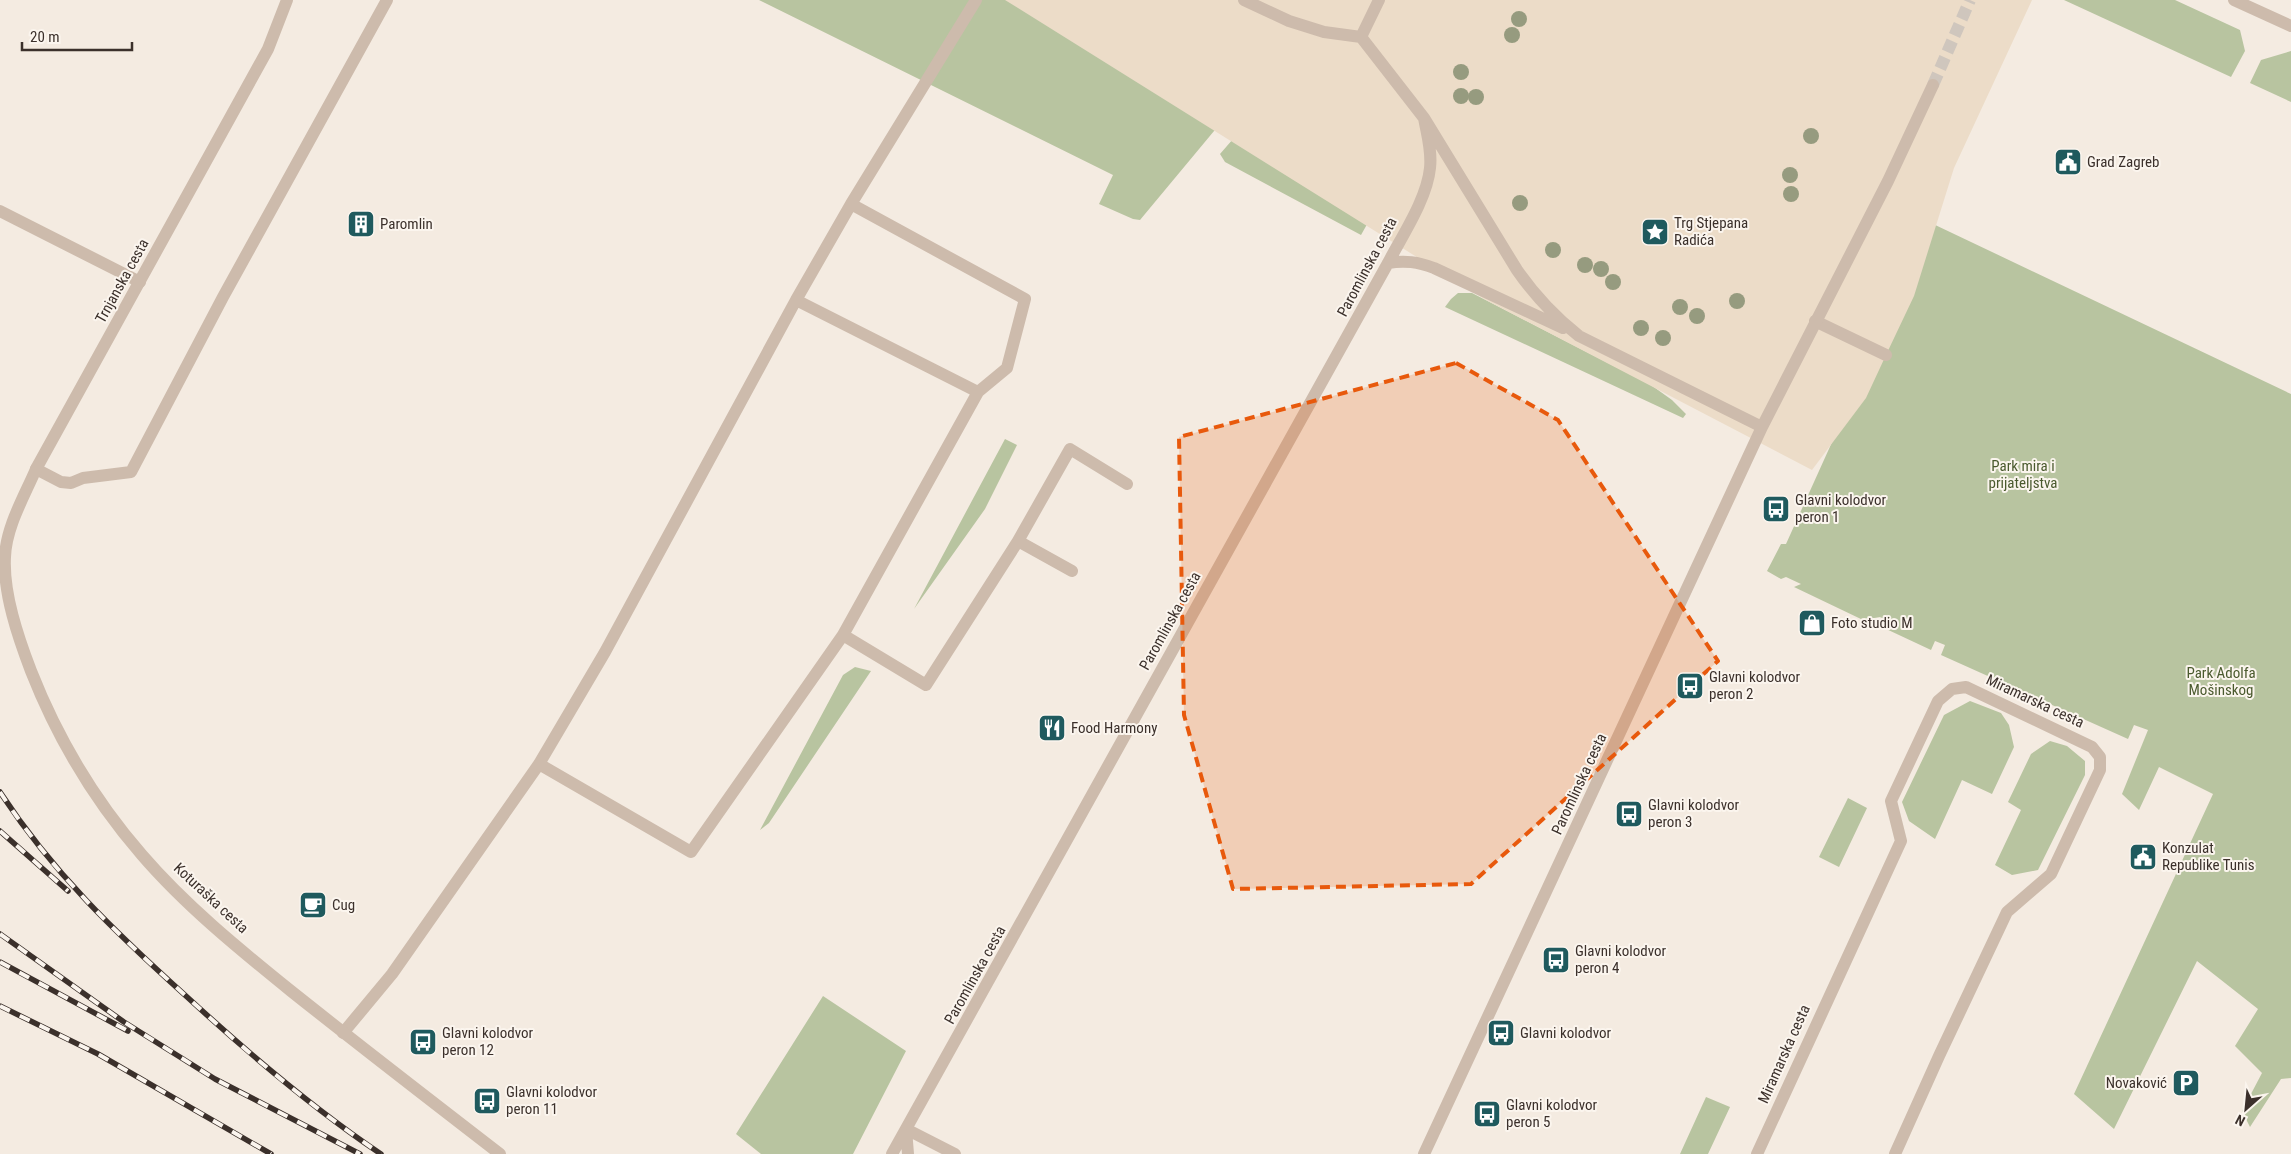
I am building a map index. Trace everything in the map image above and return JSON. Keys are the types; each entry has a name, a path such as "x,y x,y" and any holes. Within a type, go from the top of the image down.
{"street":[{"name":"Trnjanska cesta","path":"6,583 5,557 10,529 36,469 268,49 287,0"},
{"path":"36,469 61,482 71,483 83,478 131,472 223,297 387,0"},
{"path":"343,1033 403,959 539,764 605,652 796,300 851,204 976,0"},
{"path":"1244,0 1289,21 1324,32 1362,37 1424,118 1529,288 1558,319 1579,336"},
{"path":"1362,37 1379,0"},
{"path":"2234,0 2291,26"},
{"path":"1388,263 1402,261 1418,262 1434,268 1579,336 1762,427 1899,158 1932,85"},
{"name":"Paromlinska cesta","path":"906,1130 1388,263 1426,187 1430,169 1430,148 1424,118"},
{"path":"539,764 691,852 843,635 978,392 1007,368 1025,299 851,204"},
{"path":"0,211 140,282"},
{"path":"796,300 978,392"},
{"path":"1815,321 1886,355"},
{"name":"Paromlinska cesta","path":"1424,1154 1762,427"},
{"path":"843,635 926,686 1018,541 1070,449 1127,484"},
{"path":"1018,541 1072,571"},
{"name":"Koturaška cesta","path":"6,583 20,641 37,686 58,729 95,795 142,855 194,907 253,960 343,1033 500,1154"},
{"name":"Miramarska cesta","path":"1757,1154 1901,841 1891,801 1938,701 1952,689 1966,687 2092,747 2100,757 2100,770 2051,874 2007,912 1895,1154"},
{"path":"892,1154 906,1130"},
{"path":"906,1130 908,1154"},
{"path":"906,1130 954,1154"}],"highlighted area":[{"path":"1456,363 1558,420 1718,661 1471,884 1233,889 1184,715 1179,437"}],"green space":[{"path":"759,0 1104,0 1224,119 1140,220 1133,219 1099,204 1113,175"},
{"path":"2064,0 2175,0 2240,30 2245,51 2231,77"},
{"path":"2291,51 2291,102 2250,83 2261,60"},
{"path":"1233,139 1379,203 1361,235 1225,162 1220,154"},
{"name":"Park mira i prijateljstva","path":"1931,223 2291,394 2291,1078 2281,1079 2250,1127 2242,1111 2262,1073 2235,1046 2258,1009 2197,961 2114,1129 2074,1094 2213,794 2159,767 2139,810 2122,794 2148,730 2134,725 2128,739 1941,655 1945,645 1935,641 1931,650 1884,628 1898,625 1880,617 1863,620 1794,587 1801,584 1786,577 1781,579 1767,571 1781,544 1786,544"},
{"path":"1458,293 1472,293 1651,385 1672,400 1686,414 1683,418 1445,307"},
{"path":"1005,439 1017,445 985,509 914,609"},
{"path":"855,667 871,671 769,823 760,830 843,675"},
{"path":"1970,701 2001,713 2009,725 2014,747 1992,794 1962,780 1935,839 1909,821 1902,802 1944,715"},
{"path":"2050,741 2067,746 2085,761 2085,775 2038,870 2012,875 1995,865 2021,810 2008,802 2031,754"},
{"path":"1848,798 1867,808 1839,867 1819,857"},
{"path":"823,996 906,1051 853,1154 761,1154 736,1134"},
{"path":"1706,1097 1730,1107 1708,1154 1680,1154"}],"shaded area":[{"name":"Trg Stjepana Radića","path":"1005,0 2032,0 1954,168 1914,296 1866,398 1812,470 1484,299"}],"tunnel":[{"path":"1933,85 1970,0"}],"railway":[{"path":"0,792 41,849 63,875 134,949 280,1079 330,1118 381,1154"},
{"path":"0,831 68,891"},
{"path":"0,934 124,1022 215,1079 360,1154"},
{"path":"0,962 128,1031"},
{"path":"0,1006 98,1054 271,1154"}],"place":[{"name":"Grad Zagreb","path":"2068,162"},
{"name":"Paromlin","path":"361,224"},
{"name":"Trg Stjepana Radića","path":"1655,232"},
{"name":"Glavni kolodvor peron 1","path":"1776,509"},
{"name":"Foto studio M","path":"1812,623"},
{"name":"Glavni kolodvor peron 2","path":"1690,686"},
{"name":"Food Harmony","path":"1052,728"},
{"name":"Glavni kolodvor peron 3","path":"1629,814"},
{"name":"Konzulat Republike Tunis","path":"2143,857"},
{"name":"Cug","path":"313,905"},
{"name":"Glavni kolodvor peron 4","path":"1556,960"},
{"name":"Glavni kolodvor","path":"1501,1033"},
{"name":"Glavni kolodvor peron 12","path":"423,1042"},
{"name":"Novaković","path":"2186,1083"},
{"name":"Glavni kolodvor peron 11","path":"487,1101"},
{"name":"Glavni kolodvor peron 5","path":"1487,1114"}],"park label":[{"name":"Park Adolfa Mošinskog","path":"2221,682"}]}
